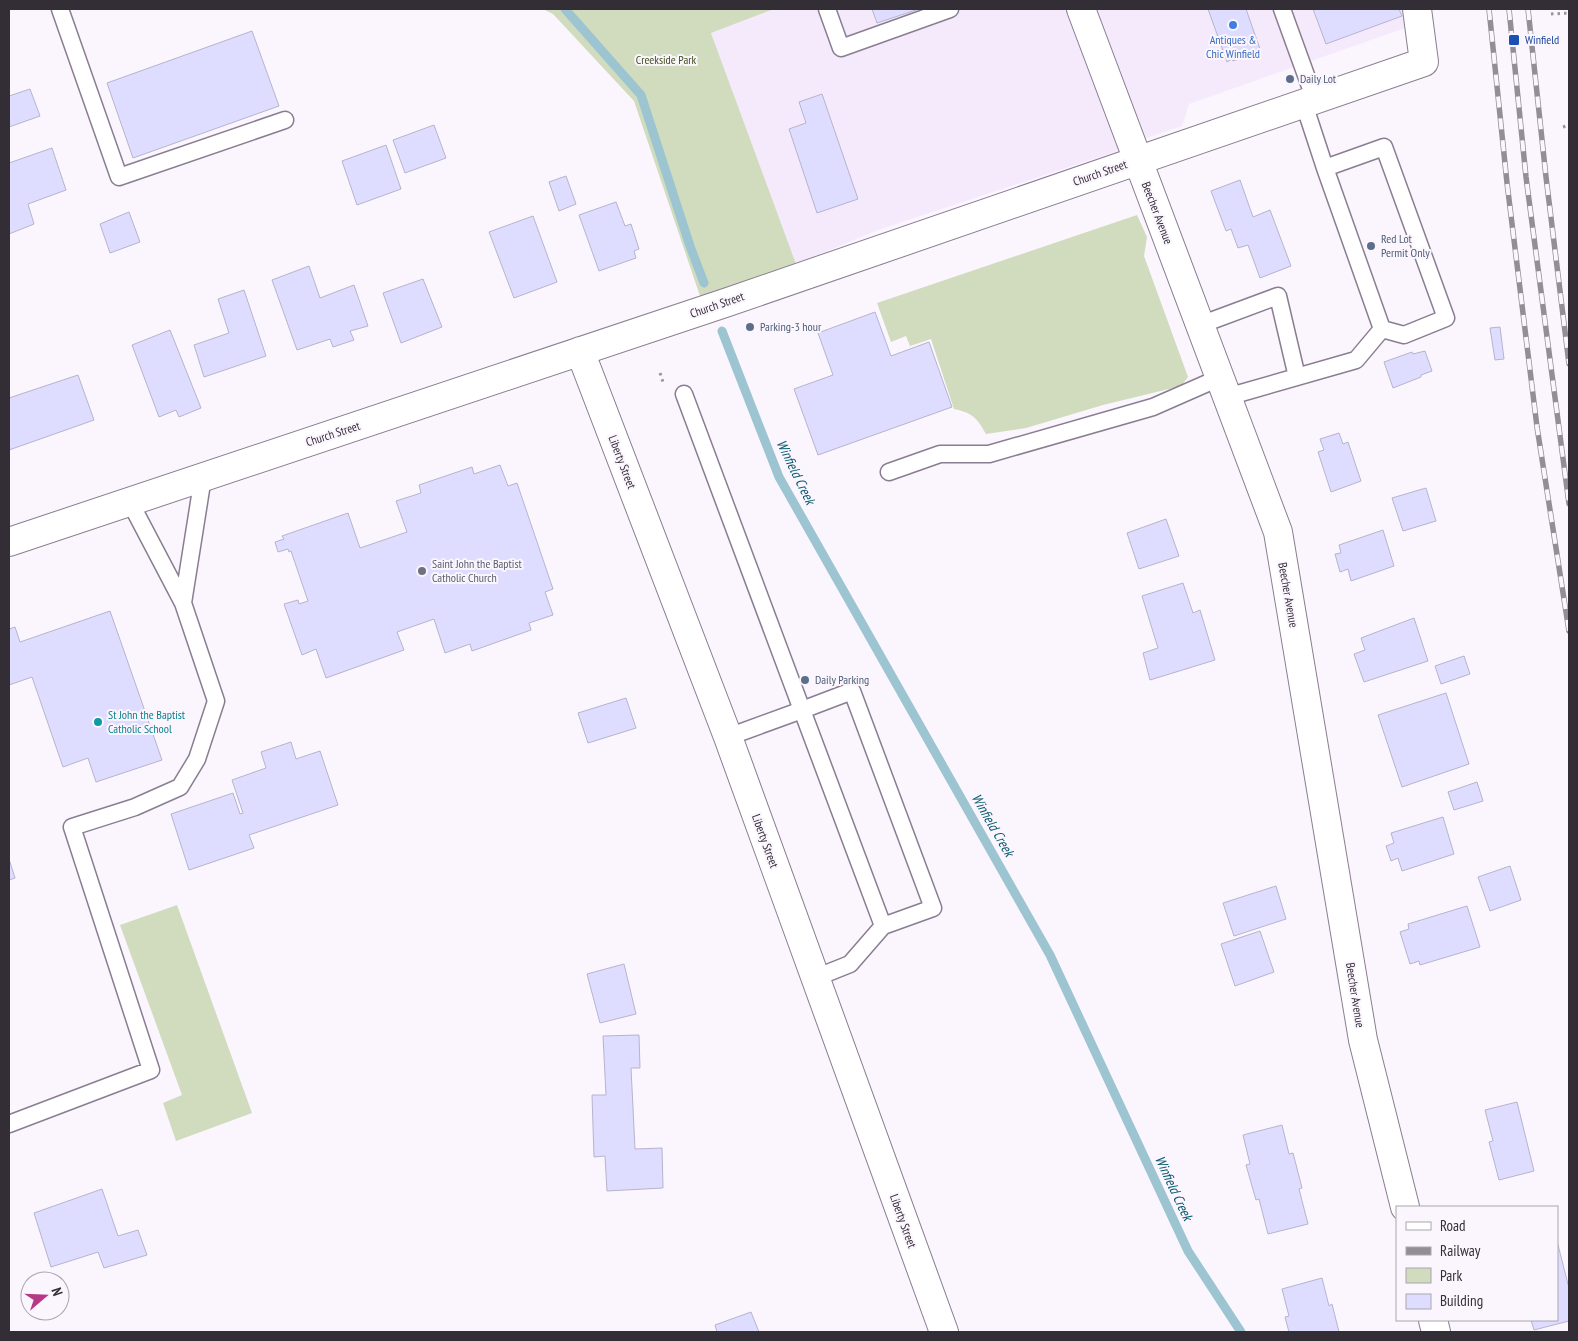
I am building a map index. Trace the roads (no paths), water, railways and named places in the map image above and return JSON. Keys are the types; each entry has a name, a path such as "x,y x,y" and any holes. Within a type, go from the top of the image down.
{"street":[{"name":"Beecher Avenue","path":"1081,9 1278,532 1362,1040 1405,1206"},
{"name":"Church Street","path":"9,542 728,302 1424,62 1417,9"},
{"name":"Liberty Street","path":"580,351 728,737 944,1332"}],"lane":[{"path":"60,9 119,177 285,120"},
{"path":"827,9 841,48 950,9"},
{"path":"1282,9 1310,102 1326,168 1382,329"},
{"path":"1326,168 1384,147 1446,318 1404,336 1382,329"},
{"path":"1200,325 1278,296 1297,378"},
{"path":"889,472 940,454 989,454 1223,388 1297,378 1356,360 1382,329"},
{"path":"684,394 883,926"},
{"path":"183,603 203,477"},
{"path":"9,1124 151,1070 72,827 135,807 180,787 197,758 216,701 183,603 130,502"},
{"path":"728,737 852,691 933,908 883,926 850,964 815,978"}],"waterway":[{"name":"Winfield Creek","path":"565,9 641,95 690,246 704,283"},
{"name":"Winfield Creek","path":"722,331 779,477 1050,955 1188,1251 1241,1332"}],"railway":[{"path":"1489,9 1507,183 1537,427 1569,631"},
{"path":"1509,9 1526,177 1569,504"},
{"path":"1528,9 1569,364"}],"place":[{"name":"Antiques & Chic Winfield","path":"1233,25"},
{"name":"Winfield","path":"1514,40"},
{"name":"Daily Lot","path":"1290,79"},
{"name":"Red Lot Permit Only","path":"1371,246"},
{"name":"Parking-3 hour","path":"750,327"},
{"name":"Saint John the Baptist Catholic Church","path":"422,571"},
{"name":"Daily Parking","path":"805,680"},
{"name":"St John the Baptist Catholic School","path":"98,722"}],"park label":[{"name":"Creekside Park","path":"666,60"}]}
